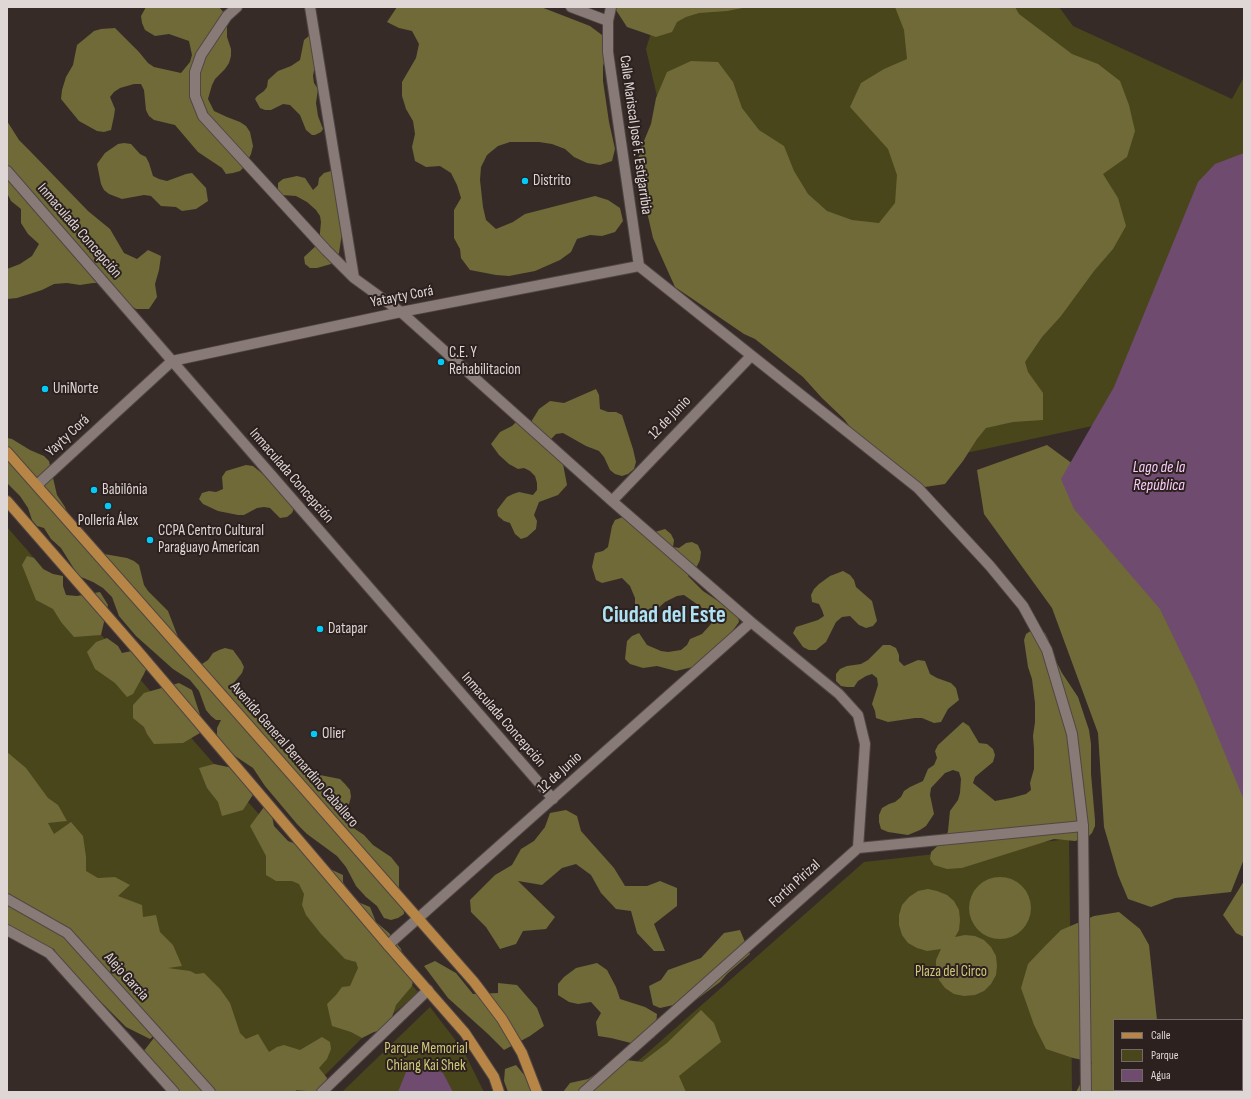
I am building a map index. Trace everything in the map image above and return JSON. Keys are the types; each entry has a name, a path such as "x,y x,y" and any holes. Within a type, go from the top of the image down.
{"main road":[{"name":"Avenida General Bernardino Caballero","path":"7,452 474,982 502,1019 522,1053 537,1092"},
{"path":"7,501 137,650 465,1034 494,1077 499,1092"}],"street":[{"path":"237,7 227,16 201,55 195,72 195,96 202,116 326,250 354,278 401,312 612,501 751,622 839,694 858,715 865,744 858,848 1083,826"},
{"path":"310,7 354,278"},
{"path":"571,7 608,21"},
{"name":"Calle Mariscal José F. Estigarribia","path":"611,7 608,21 608,52 640,266"},
{"name":"Inmaculada Concepción","path":"7,171 553,799"},
{"path":"640,266 918,488 990,566 1022,606 1047,650 1072,734 1083,826 1086,1092"},
{"name":"Yatayty Corá","path":"172,361 401,312 640,266"},
{"name":"12 de Junio","path":"612,501 751,356"},
{"name":"Yayty Corá","path":"37,485 172,361"},
{"name":"12 de Junio","path":"388,945 751,622"},
{"name":"Fortín Pirizal","path":"584,1092 858,848"},
{"name":"Alejo García","path":"7,899 67,934 210,1092"},
{"path":"7,930 49,953 174,1092"},
{"path":"322,1092 428,990"}],"green space":[{"path":"146,7 219,7 227,16 227,37 231,49 231,56 225,69 215,79 208,99 214,111 240,122 246,126 250,132 253,146 251,154 245,166 240,171 226,174 222,168 198,152 175,125 154,120 149,116 146,110 144,90 141,84 134,84 120,88 110,97 115,109 114,116 111,130 104,132 97,131 79,121 61,99 66,77 73,65 77,45 94,31 101,29 115,28 148,63 154,67 181,73 190,62 192,55 189,41 169,34 155,36 145,30 141,16"},
{"path":"397,7 541,7 590,26 602,35 608,52 603,66 603,81 609,122 615,149 612,161 600,165 587,163 574,157 565,149 552,144 539,142 510,142 498,146 487,155 481,167 480,180 486,220 496,229 513,222 525,214 595,196 608,200 620,208 623,221 615,232 602,236 590,235 577,239 571,252 560,260 535,271 509,276 470,270 461,258 460,249 454,238 454,210 461,198 451,173 440,166 426,167 415,161 412,147 415,134 413,121 406,109 402,96 402,82 416,58 419,44 412,31 399,28 387,22"},
{"path":"614,7 748,7 727,11 699,13 686,17 677,22 672,32 656,37 627,27"},
{"path":"659,7 1059,7 1073,26 1232,99 1244,77 1244,230 1121,420 942,458 701,285 646,49"},
{"path":"895,7 1015,7 1019,14 1072,54 1098,64 1120,81 1129,105 1135,131 1127,157 1103,174 1118,198 1126,226 1113,249 1094,271 1061,316 1042,337 1025,362 1028,372 1043,393 1043,420 1013,422 986,428 945,484 918,488 861,441 844,419 803,377 755,339 744,334 675,287 653,238 647,212 646,185 638,159 651,124 656,98 667,72 691,61 718,62 733,82 742,108 759,130 784,146 794,171 808,194 827,211 852,220 879,223 895,203 897,175 888,149 850,107 861,83 884,69 907,59 904,30"},
{"path":"310,35 316,59 313,76 314,83 318,89 316,103 318,116 323,129 315,135 312,135 306,130 300,115 290,105 283,104 271,110 265,110 260,108 255,99 267,87 268,80 278,71 291,66 300,60 304,40"},
{"path":"7,121 19,140 88,211 110,229 124,253 137,259 148,250 161,256 155,284 157,297 149,309 136,309 125,302 118,290 106,283 80,285 67,283 54,284 42,290 17,298 7,299 7,269 20,264 32,256 39,244 28,234 21,223 21,209 11,201 7,193"},
{"path":"118,144 131,144 140,154 146,157 153,176 159,179 167,181 192,173 206,188 208,201 196,209 182,211 176,207 161,206 151,196 144,195 122,199 109,194 104,190 101,184 97,164 105,153"},
{"path":"331,171 337,173 344,220 339,253 331,264 317,268 310,268 305,264 304,257 319,243 321,222 320,216 307,202 296,196 282,195 278,190 278,183 283,179 297,176 305,178 313,190 318,185 319,178 324,173"},
{"path":"596,389 599,395 600,409 608,412 616,412 622,415 636,462 634,469 628,474 622,476 615,474 610,470 604,457 599,451 586,446 563,433 556,434 551,439 555,452 563,464 567,485 558,495 539,502 534,515 537,521 536,529 527,537 521,539 515,534 510,523 504,521 498,516 497,510 507,497 513,494 519,492 533,495 537,490 535,476 524,468 518,469 509,464 499,455 491,444 500,432 512,426 517,421 524,424 531,422 539,409 550,401 564,403"},
{"path":"7,438 12,439 30,450 44,456 49,461 57,495 65,507 70,520 86,533 104,554 127,558 139,565 144,585 168,611 178,637 196,660 202,664 208,660 213,653 219,650 225,648 233,650 244,667 242,673 233,684 235,690 247,696 253,709 250,712 270,729 280,748 320,775 340,779 345,784 350,790 351,797 349,804 344,810 344,816 352,827 364,835 373,845 391,857 399,867 399,887 403,901 404,914 391,920 384,918 377,906 356,886 346,867 337,856 307,834 265,786 253,768 229,752 219,742 217,728 221,720 216,720 206,710 199,691 190,680 173,669 136,636 119,616 112,597 103,588 81,577 76,572 61,548 51,539 44,528 37,526 32,520 28,508 20,496 7,483"},
{"path":"1047,445 1148,519 1244,734 1244,859 1231,892 1175,898 1151,907 1128,899 1118,875 1104,827 1098,733 1052,608 984,514 977,470"},
{"path":"246,465 253,466 264,475 295,506 292,513 287,517 280,518 270,508 264,507 257,508 244,515 238,515 218,511 203,504 199,499 202,493 209,491 216,492 223,489 222,477 226,471"},
{"path":"628,515 645,535 665,529 671,534 674,540 673,547 679,548 686,543 692,542 698,545 701,552 700,560 688,576 703,591 738,616 739,622 728,639 697,666 676,671 657,666 643,668 630,664 625,659 627,641 632,636 639,633 647,645 661,651 668,652 681,650 687,645 690,639 702,634 711,624 710,617 701,607 684,595 677,596 665,602 655,611 642,615 637,612 635,598 630,586 622,578 602,583 596,580 592,567 595,553 603,551 608,547 612,526 615,520"},
{"path":"7,527 214,764 419,993 362,1038 308,1092 222,1092 7,884"},
{"path":"27,556 34,558 43,569 53,574 63,576 63,586 66,595 77,596 100,592 108,605 101,635 74,637 61,622 53,609 36,600 22,565"},
{"path":"843,571 850,575 854,580 856,587 872,601 877,621 873,626 866,628 859,625 850,616 842,617 836,622 826,642 816,650 809,650 803,647 793,633 796,627 818,620 824,616 819,604 812,602 811,595 819,584 830,576"},
{"path":"1039,628 1045,633 1062,673 1078,697 1089,730 1095,820 1095,826 1092,833 1088,837 1075,841 1054,839 962,868 947,869 934,865 930,859 931,852 946,838 950,811 958,800 960,793 961,779 959,772 953,770 945,773 931,788 930,795 934,814 926,826 920,830 908,835 888,832 881,829 879,815 882,808 895,802 901,797 904,791 910,787 923,781 928,769 934,765 937,758 935,751 938,745 963,722 969,726 979,743 987,744 993,749 995,755 993,762 975,777 973,783 995,801 1026,794 1031,790 1030,783 1034,769 1033,736 1035,703 1024,640 1026,634"},
{"path":"107,638 118,646 122,653 137,650 151,658 133,694 127,697 115,683 95,669 87,652 96,642"},
{"path":"883,645 890,645 896,648 899,655 899,661 904,666 918,660 925,661 930,674 951,683 956,688 959,700 948,709 941,722 934,723 922,718 915,718 888,722 876,718 872,704 878,685 877,678 872,674 866,676 858,681 854,687 841,686 836,681 836,674 840,669 847,666 861,664 868,660"},
{"path":"179,683 192,690 205,730 183,743 154,744 144,727 133,718 133,705 144,693"},
{"path":"7,752 26,768 48,798 58,805 67,821 48,823 54,834 71,822 83,836 86,871 98,878 115,877 130,885 118,896 142,905 143,917 156,915 160,932 173,945 182,966 168,968 190,971 196,974 204,973 220,989 230,1003 240,1033 246,1039 258,1034 269,1052 284,1045 300,1050 322,1037 330,1042 331,1049 327,1059 319,1068 327,1078 325,1089 317,1092 296,1090 296,1092 180,1092 143,1052 160,1030 150,1039 126,1027 83,984 63,969 54,949 23,939 7,927"},
{"path":"214,764 247,771 256,790 243,810 222,816 218,802 207,788 199,768"},
{"path":"264,807 272,816 274,826 288,841 314,851 317,870 330,869 343,875 343,882 349,892 358,902 370,907 376,922 389,933 401,949 405,964 414,975 412,986 396,1005 388,1029 374,1032 362,1038 351,1032 332,1026 327,1004 342,987 350,986 358,968 356,962 345,959 321,934 306,915 302,905 304,894 299,884 292,881 276,881 266,875 266,856 250,826"},
{"path":"566,810 577,816 581,831 614,868 625,886 647,886 660,881 677,888 677,906 654,924 665,951 654,951 637,933 631,911 616,909 601,893 591,875 576,864 562,868 542,885 518,881 555,917 546,929 523,931 516,944 500,949 486,927 471,912 470,900 495,875 512,865 521,849 534,841 545,827 550,813"},
{"name":"Plaza del Circo","path":"1069,839 1072,1092 603,1092 864,862"},
{"path":"1000,877 1012,880 1022,886 1028,896 1031,908 1028,920 1022,930 1012,936 1000,939 988,936 978,930 972,920 969,908 972,896 978,886 988,880"},
{"path":"1244,881 1244,937 1236,933 1223,915"},
{"path":"928,889 947,895 954,901 959,910 960,920 959,930 955,937 965,935 975,936 984,940 991,947 996,956 996,975 991,984 984,991 975,995 964,996 954,994 945,988 939,980 936,970 936,960 941,949 927,951 917,948 908,943 902,935 899,925 899,915 902,905 909,897 918,891"},
{"path":"1119,912 1140,929 1149,945 1157,1019 1113,1019 1113,1091 1243,1091 1244,1076 1244,1092 1076,1092 1092,1062 1073,1058 1046,1049 1034,1025 1021,988 1028,964 1061,930 1094,916"},
{"path":"740,930 750,954 720,982 696,1000 660,1008 653,1005 649,986 661,980 668,970 701,958 724,933"},
{"path":"435,961 456,973 473,994 498,993 498,983 517,985 537,1008 544,1026 530,1036 504,1050 448,998 424,966"},
{"path":"597,963 607,970 616,987 620,999 645,1007 657,1014 655,1037 643,1046 598,1036 596,1022 601,1013 591,1002 578,1004 569,1002 558,995 558,984 564,977 576,968"},
{"name":"Parque Memorial Chiang Kai Shek","path":"430,1007 463,1050 484,1092 342,1092"},
{"path":"701,1010 714,1023 721,1042 679,1076 686,1092 563,1092 570,1083 588,1079 619,1059 642,1062 667,1043"},
{"path":"516,1065 530,1082 533,1092 508,1092 504,1081 505,1069"}],"water":[{"name":"Lago de la República","path":"1244,153 1244,800 1197,686 1160,609 1074,509 1061,479 1114,387 1198,182 1215,164"},
{"path":"434,1069 443,1073 453,1092 398,1092 406,1072"}],"place":[{"name":"Distrito","path":"525,181"},
{"name":"C.E. Y Rehabilitacion","path":"441,362"},
{"name":"UniNorte","path":"45,389"},
{"name":"Babilônia","path":"94,490"},
{"name":"Pollería Álex","path":"108,506"},
{"name":"CCPA Centro Cultural Paraguayo American","path":"150,540"},
{"name":"Datapar","path":"320,629"},
{"name":"Olier","path":"314,734"}],"district":[{"name":"Ciudad del Este","path":"664,616"}]}
